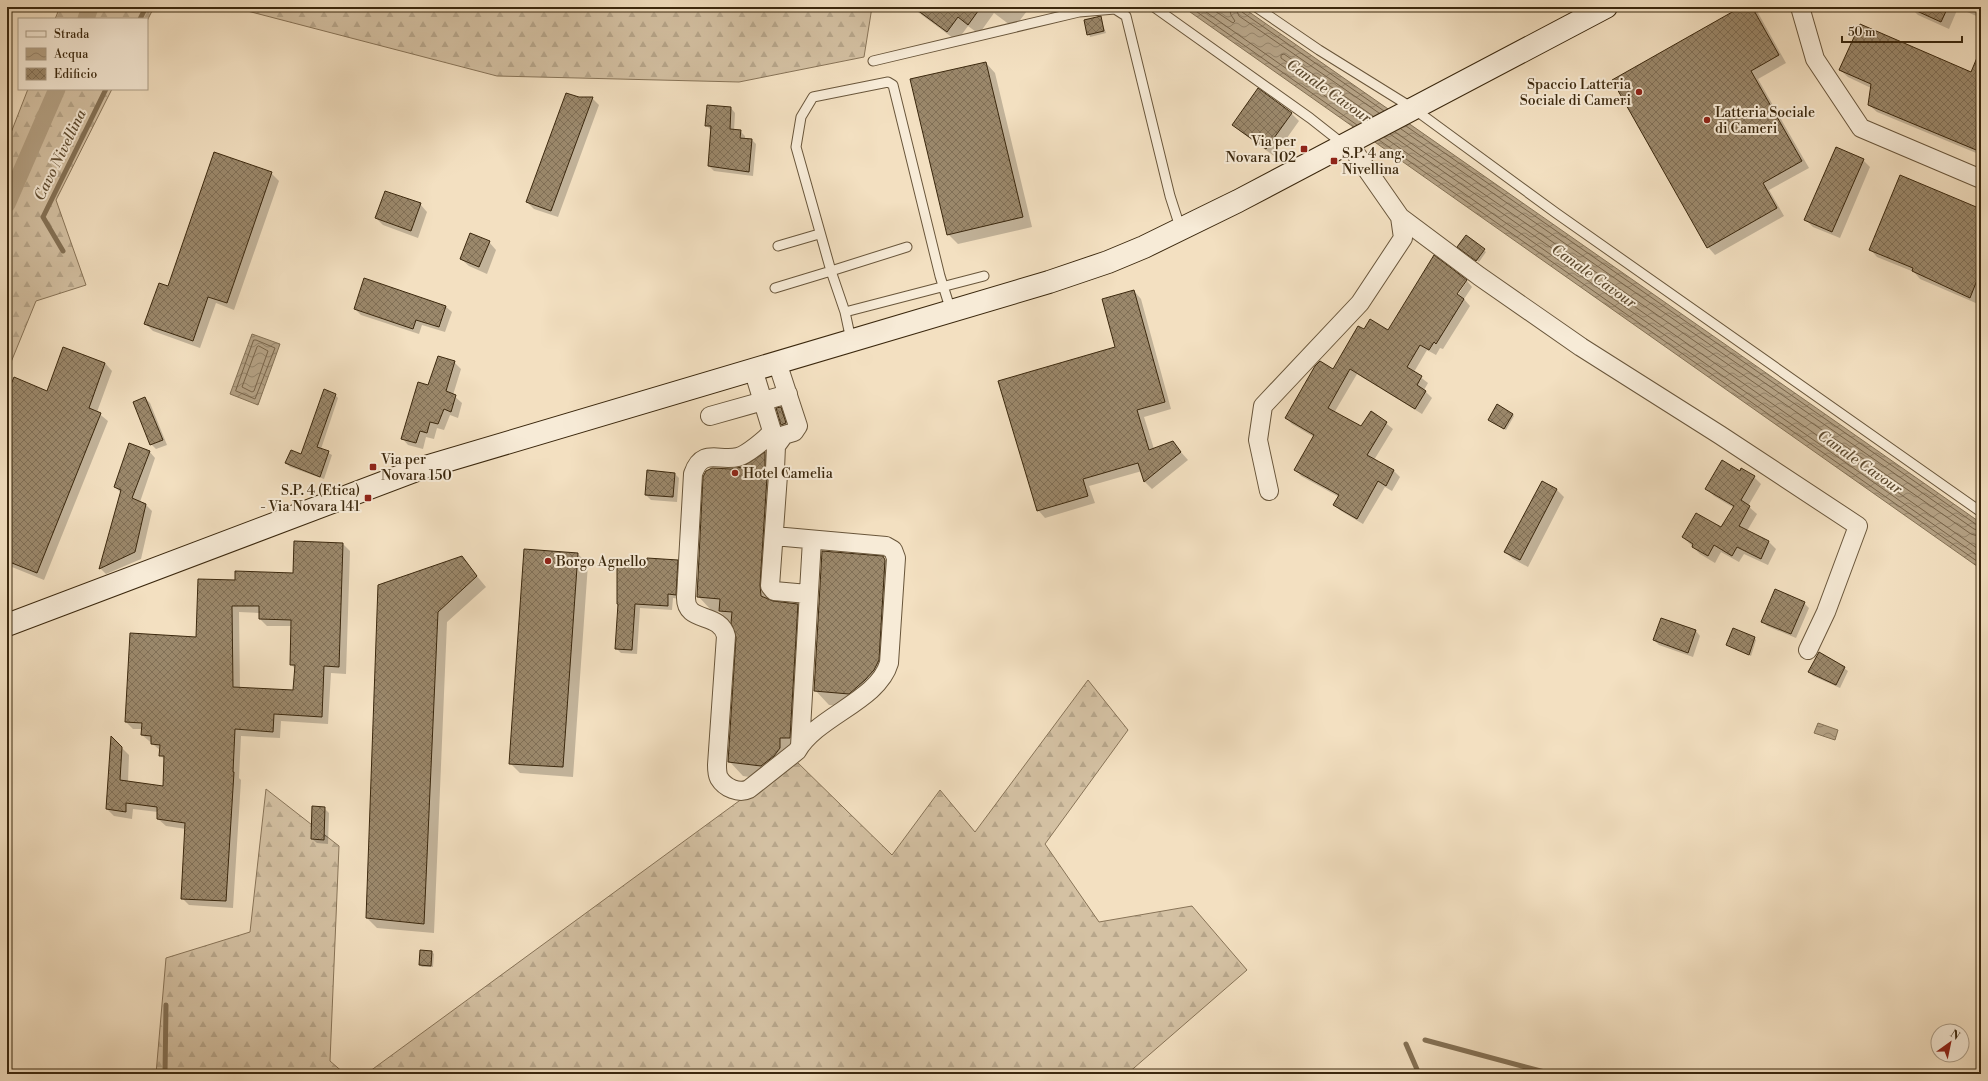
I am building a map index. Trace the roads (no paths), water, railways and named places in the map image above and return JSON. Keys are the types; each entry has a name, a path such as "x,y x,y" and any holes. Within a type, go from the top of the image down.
{"street":[{"path":"7,625 422,468 1049,282 1108,262 1181,230 1606,7"},
{"path":"1800,7 1815,60 1861,128 1981,179"},
{"path":"1350,142 1354,151 1400,217 1478,276 1580,347 1720,435 1858,526 1826,612 1808,650"},
{"path":"1269,491 1258,440 1263,406 1360,303 1404,238 1400,217"},
{"path":"777,362 798,426 794,432 784,435 776,446 775,469 778,474 770,586 774,591 808,594"},
{"path":"753,369 772,431 769,436 738,457 713,456 704,458 696,467 693,474 686,605 695,614 720,623 725,630 726,636 717,765 718,777 725,785 735,791 744,792 797,751 800,746 824,722 850,707 886,674 889,663 896,558 892,550 886,546 774,536"},
{"path":"710,416 788,394"},
{"path":"800,746 812,540"}],"lane":[{"path":"1154,7 1310,118 1350,142"},
{"path":"1256,7 1556,213 1981,512"},
{"path":"873,61 1079,12 1115,9 1126,16 1170,196 1181,230"},
{"path":"851,340 846,312 819,234 796,147 801,117 813,97 888,82 893,85 951,311"},
{"path":"778,246 819,234"},
{"path":"775,288 907,247"},
{"path":"846,312 984,276"}],"water":[{"name":"Canale Cavour","path":"1183,7 1242,7 1981,523 1981,569"},
{"path":"252,334 280,344 258,405 230,394"},
{"path":"1818,723 1838,730 1835,740 1814,733"}],"waterway":[{"path":"86,18 90,7"},
{"name":"Cavo Nivellina","path":"140,18 146,7"},
{"path":"7,204 57,90"},
{"name":"Cavo Nivellina","path":"63,251 43,217 106,90"},
{"name":"Cavo Nivellina","path":"165,1074 166,1005"},
{"name":"Cavo Nivellina","path":"1425,1040 1552,1074"},
{"name":"Cavo Nivellina","path":"1406,1044 1419,1074"}],"place":[{"name":"Spaccio Latteria Sociale di Cameri","path":"1639,92"},
{"name":"Latteria Sociale di Cameri","path":"1707,120"},
{"name":"Via per Novara 102","path":"1304,149"},
{"name":"S.P. 4 ang. Nivellina","path":"1334,161"},
{"name":"Via per Novara 150","path":"373,467"},
{"name":"Hotel Camelia","path":"735,473"},
{"name":"S.P. 4 (Etica) - Via Novara 141","path":"368,498"},
{"name":"Borgo Agnello","path":"548,561"}]}
